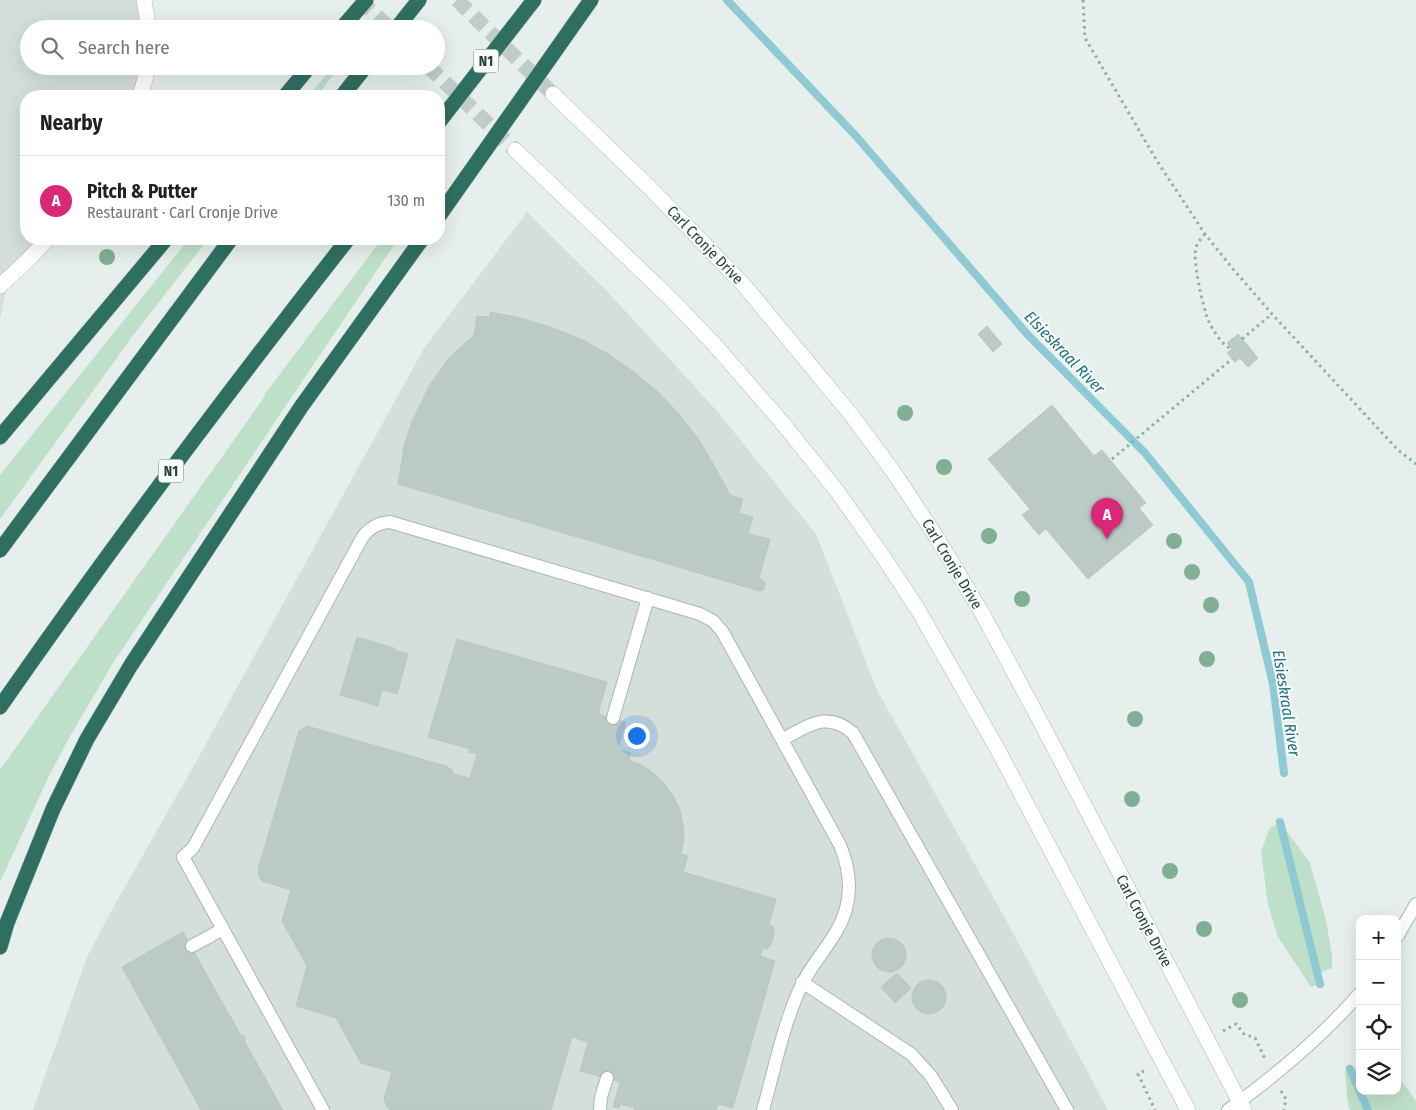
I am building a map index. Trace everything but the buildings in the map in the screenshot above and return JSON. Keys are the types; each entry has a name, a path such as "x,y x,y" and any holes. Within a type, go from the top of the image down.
{"highway":[{"path":"349,20 366,0"},
{"path":"403,20 419,0"},
{"name":"N1","path":"445,114 534,0"},
{"path":"445,208 592,0"},
{"path":"290,90 302,75"},
{"path":"347,90 359,75"},
{"path":"0,437 161,245"},
{"path":"0,550 227,245"},
{"name":"N1","path":"0,707 71,604 343,245"},
{"path":"0,947 7,923 52,809 87,739 131,665 301,407 418,245"}],"main road":[{"path":"144,0 147,20"},
{"path":"142,90 146,75"},
{"name":"Carl Cronje Drive","path":"553,94 743,284 854,417 897,477 937,538 991,630 1043,726 1237,1107"},
{"path":"515,150 671,299 713,343 780,420 837,491 874,543 917,608 998,750 1188,1110"},
{"path":"0,286 42,245"}],"lane":[{"path":"323,1110 183,857 193,848 368,530 382,523 390,522 700,614 713,621 722,630 840,845 847,860 850,877 848,903 842,923 802,982 792,1009 763,1110"},
{"path":"613,718 648,598"},
{"path":"783,739 814,722 822,721 837,722 846,726 853,733 1067,1110"},
{"path":"1401,930 1416,904"},
{"path":"192,946 223,929"},
{"path":"802,982 911,1054 931,1076 952,1110"},
{"path":"1237,1107 1312,1042 1341,1015 1356,998"},
{"path":"600,1110 606,1078"}],"path":[{"path":"1083,0 1085,38 1157,161 1205,234 1272,314 1398,450 1416,464"},
{"path":"1205,234 1196,247 1200,287 1209,320 1220,340 1232,349"},
{"path":"1242,339 1272,314"},
{"path":"1112,458 1232,359"}],"shaded area":[{"path":"0,0 148,0 151,20 20,20 20,75 148,75 144,90 20,90 20,245 45,245 8,281 0,319"},
{"path":"527,212 607,291 717,411 816,534 877,690 1005,918 1108,1110 33,1110 87,957 114,906 197,760 423,350"}],"green space":[{"path":"326,75 333,75 322,90 313,90"},
{"path":"184,245 203,245 135,333 0,519 0,475"},
{"path":"377,245 394,245 113,663 49,776 0,882 0,770 264,395"},
{"path":"1280,822 1310,863 1326,920 1332,955 1332,968 1320,973 1322,982 1311,987 1278,937 1268,905 1261,852 1269,829"},
{"path":"1356,1067 1356,1095 1401,1095 1402,1081 1416,1101 1416,1110 1350,1110 1345,1072"}],"waterway":[{"name":"Elsieskraal River","path":"727,0 855,135 1028,335 1145,453 1249,582 1273,684 1284,773"},
{"name":"Elsieskraal River","path":"1280,822 1320,984"},
{"path":"1350,1069 1368,1110"}],"tunnel":[{"path":"360,0 381,20"},
{"path":"457,0 553,94"},
{"path":"437,75 515,150"}],"place":[{"name":"Pitch & Putter","path":"1107,539"}]}
